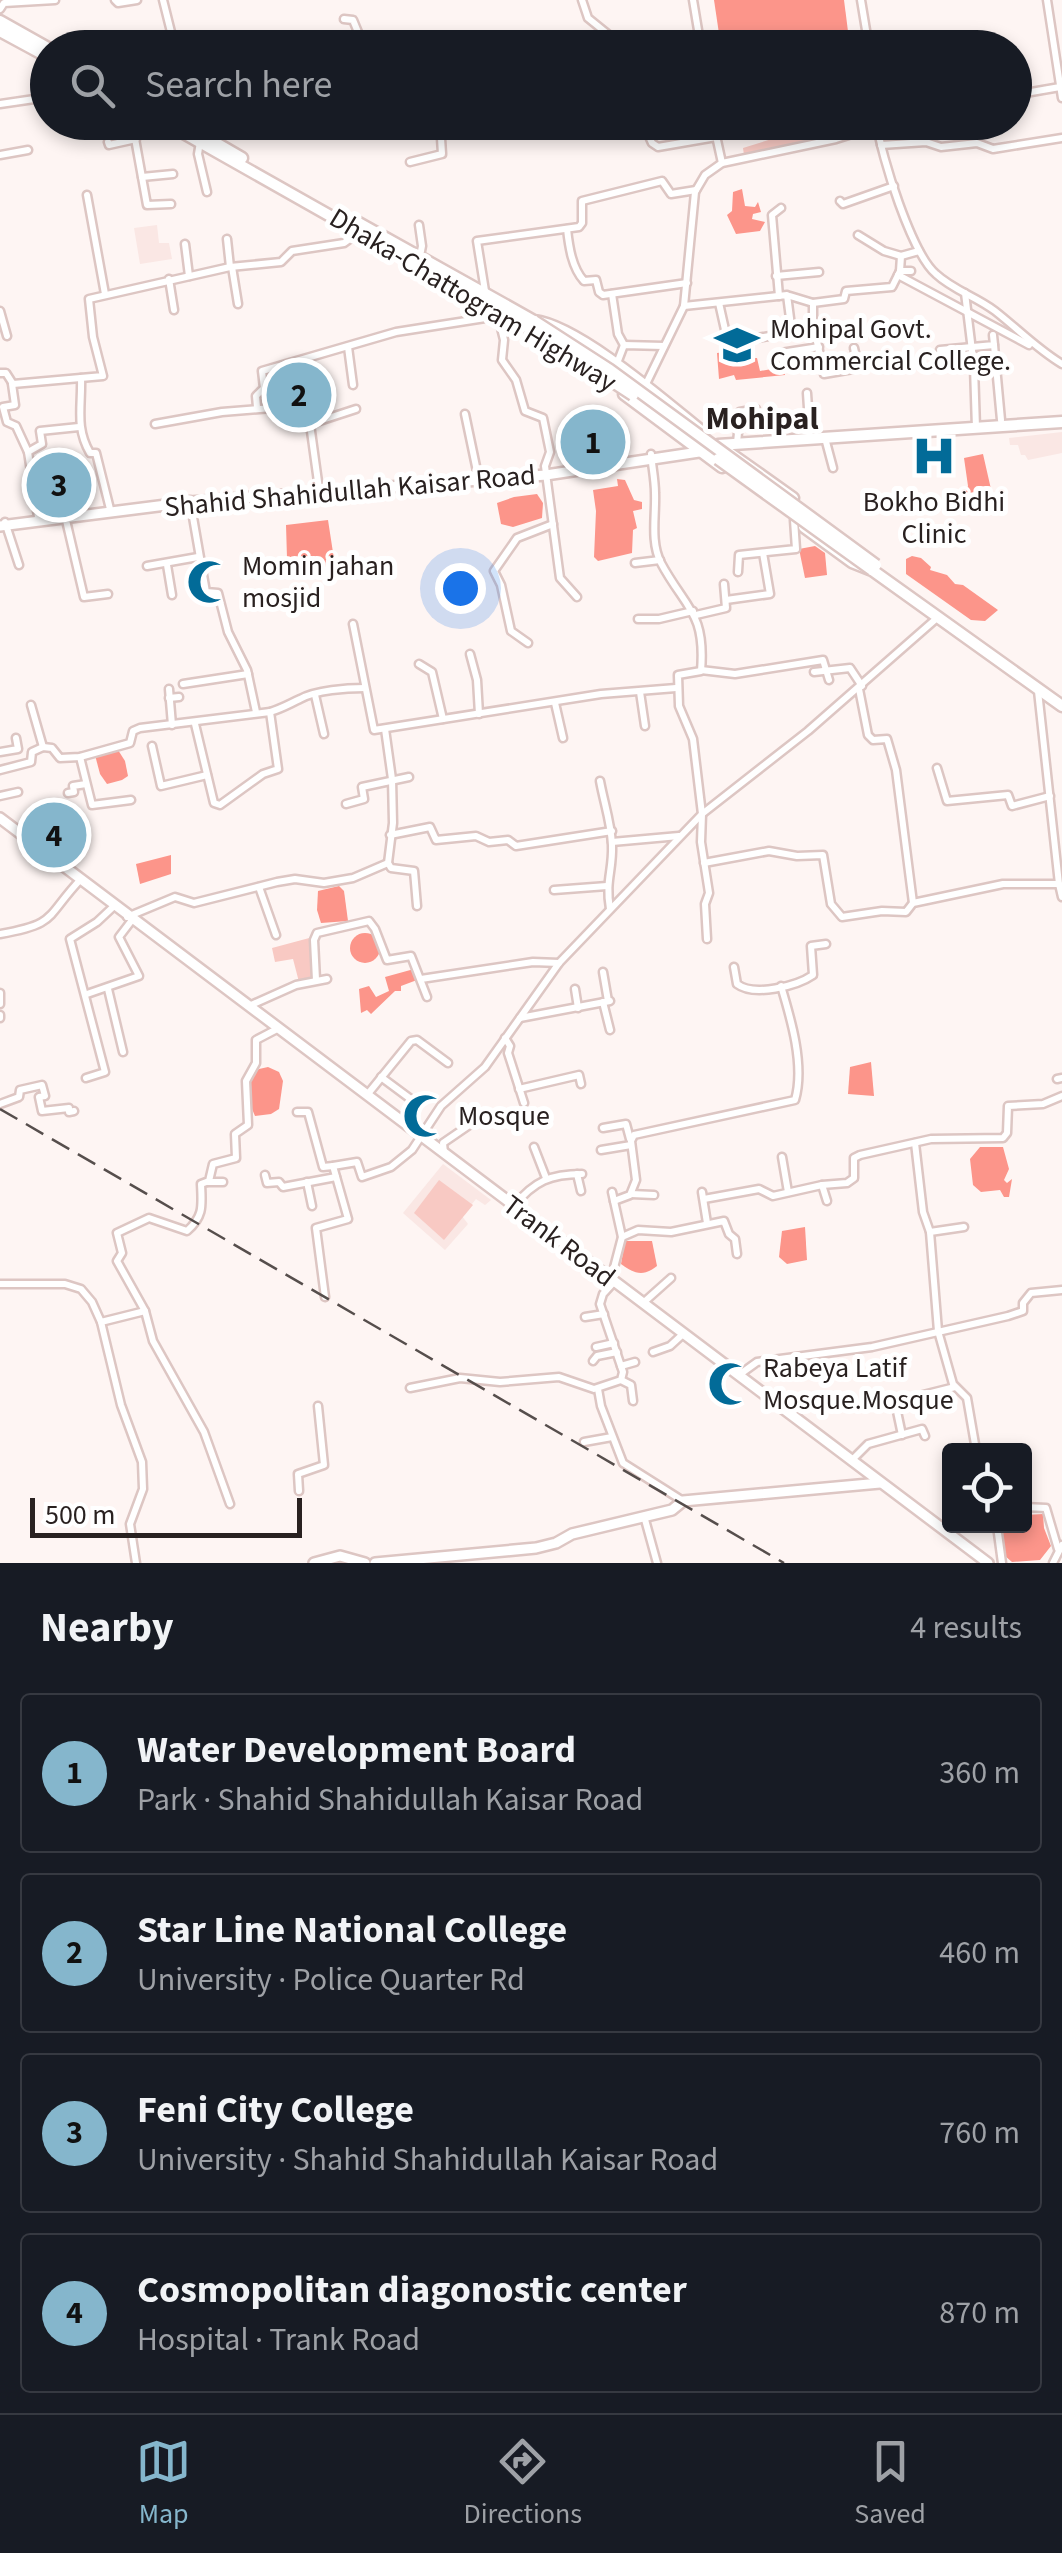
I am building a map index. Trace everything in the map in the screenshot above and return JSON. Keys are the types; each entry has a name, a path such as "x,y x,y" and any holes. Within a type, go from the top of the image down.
{"highway":[{"path":"0,21 30,38"},
{"path":"0,30 30,47"},
{"name":"Dhaka-Chattogram Highway","path":"196,140 610,370 1062,702"},
{"name":"Dhaka-Chattogram Highway","path":"213,140 485,292 532,324"},
{"path":"532,324 563,330 616,366 845,536 874,567"},
{"path":"532,324 539,338 592,371 852,562 874,567"},
{"path":"696,450 810,438 1062,426"},
{"path":"727,446 1062,426"},
{"name":"Dhaka-Chattogram Highway","path":"874,567 938,617 1062,702"}],"main road":[{"name":"Shahid Shahidullah Kaisar Road","path":"3,524 190,501 546,473 696,450"},
{"name":"Shahid Shahidullah Kaisar Road","path":"3,524 190,501 546,473"},
{"name":"Trank Road","path":"0,821 988,1563"},
{"name":"Trank Road","path":"80,880 130,918"},
{"path":"375,1563 536,1548 572,1534 672,1510 683,1501 880,1482"},
{"path":"314,1563 340,1556 365,1563"}],"street":[{"path":"0,9 4,2 55,0"},
{"path":"115,0 137,0"},
{"path":"163,0 170,30"},
{"path":"582,0 588,18 602,30"},
{"path":"692,0 698,30"},
{"path":"861,0 865,30"},
{"path":"1047,0 1062,98"},
{"path":"344,19 353,20 357,30"},
{"path":"1032,91 1060,86"},
{"path":"0,104 30,100"},
{"path":"881,145 976,143 992,149 1062,138"},
{"path":"108,142 110,145 132,140"},
{"path":"136,140 147,206 171,204"},
{"path":"410,162 443,153 442,140"},
{"path":"651,140 658,147 699,140"},
{"path":"717,140 722,163"},
{"path":"644,387 684,306 696,190 704,175 722,163 831,140"},
{"path":"880,140 919,251 932,271 987,306 1028,342 1062,364"},
{"path":"200,142 198,154 207,192"},
{"path":"0,155 28,150"},
{"path":"142,177 173,174"},
{"path":"485,292 477,241 582,226 582,201 597,195 659,181 671,194 696,190"},
{"path":"840,201 843,204 894,186"},
{"path":"88,195 105,294"},
{"path":"779,296 772,215 781,208"},
{"path":"419,225 420,256"},
{"path":"567,229 570,254 579,276 584,281 596,280 603,295 688,283"},
{"path":"12,384 104,376 93,338 89,300 169,279 281,262 292,250 344,243 359,231"},
{"path":"858,234 884,251 902,256 919,251"},
{"path":"227,239 238,304"},
{"path":"185,244 189,276"},
{"path":"684,306 779,296 813,303 844,299 846,292 892,287 902,256"},
{"path":"899,273 911,270"},
{"path":"776,276 819,272"},
{"path":"899,273 1038,351"},
{"path":"169,279 174,310"},
{"path":"936,294 944,280"},
{"path":"612,294 618,334 624,345 616,366"},
{"path":"965,294 976,430"},
{"path":"720,303 728,344 784,332 789,296"},
{"path":"813,303 813,324 824,374 870,366 878,358"},
{"path":"0,311 7,336"},
{"path":"257,408 256,396 264,388 262,371 396,332 498,316 504,342 502,360 510,369 525,410 543,418 550,452 546,473 561,581 577,597"},
{"path":"817,336 838,332"},
{"path":"993,335 1001,420"},
{"path":"940,350 994,344"},
{"path":"624,345 664,346"},
{"path":"348,347 353,384"},
{"path":"783,366 781,353 819,347"},
{"path":"854,348 858,366"},
{"path":"0,373 6,373 12,384 15,405 4,408 6,422 16,426 28,452 38,517"},
{"path":"81,378 79,426 87,450 96,453 110,509"},
{"path":"807,392 810,438"},
{"path":"155,424 257,408 284,408"},
{"path":"727,446 740,412 756,408"},
{"path":"318,489 310,424 356,410"},
{"path":"465,414 478,476"},
{"path":"28,452 42,444 40,431 79,426"},
{"path":"825,440 833,468"},
{"path":"651,456 654,531 660,560 695,613 702,642 702,670"},
{"path":"190,501 206,592 218,593 228,632 248,674 256,712"},
{"path":"65,516 84,597 108,594"},
{"path":"738,572 740,555 796,549 794,520"},
{"path":"3,524 19,565"},
{"path":"528,643 511,631 506,601 494,571 516,538 553,524"},
{"path":"726,600 769,596 763,553"},
{"path":"146,566 198,556"},
{"path":"635,563 660,560"},
{"path":"166,565 172,595"},
{"path":"638,619 723,610 724,584"},
{"path":"298,1112 308,1112 323,1167 357,1162 363,1176 399,1162 422,1138 441,1106 486,1067 559,963 680,836 938,617"},
{"path":"353,624 372,728 676,688"},
{"path":"470,654 477,680 479,714"},
{"path":"707,940 705,904 709,893 702,814 693,739 686,728 676,688 678,675 702,670 735,674 818,659 825,662 829,680"},
{"path":"419,664 432,672 443,719"},
{"path":"814,672 852,668 860,687 868,736 873,740 887,738 896,770 911,906"},
{"path":"182,684 248,674"},
{"path":"0,770 31,762 32,752 43,747 52,748 60,758 80,757 130,744 134,730 270,712 334,690 365,688"},
{"path":"1038,688 1062,896"},
{"path":"640,692 645,726"},
{"path":"172,725 169,693 178,697"},
{"path":"315,696 324,734"},
{"path":"555,703 563,738"},
{"path":"31,705 43,747"},
{"path":"195,724 214,803 220,805 263,774 278,770 277,729 270,712"},
{"path":"385,729 393,823 388,862 391,868 414,870 417,906"},
{"path":"0,752 18,748 16,738"},
{"path":"152,746 161,786 207,775"},
{"path":"80,757 92,805 131,800"},
{"path":"937,768 947,801 1008,795 1012,806 1050,796"},
{"path":"346,804 364,799 362,787 409,777"},
{"path":"600,781 612,831 606,886 610,909"},
{"path":"68,793 74,792 73,786 86,784"},
{"path":"0,796 18,792"},
{"path":"390,835 430,827 436,840 476,836 489,842 508,840 516,846 612,831"},
{"path":"612,842 680,836"},
{"path":"704,863 769,851 823,855 831,904 842,917 882,911 902,913 911,906 1003,884 1059,884"},
{"path":"86,994 138,977 119,937 130,918 175,897 194,903 294,879 314,884 353,878 388,862"},
{"path":"0,934 22,931 51,919 80,880"},
{"path":"554,890 606,886"},
{"path":"259,887 276,936"},
{"path":"86,1078 106,1074 70,938 98,922 113,907"},
{"path":"316,980 317,933 368,921 376,930 385,958 411,956 427,998"},
{"path":"734,967 742,989 755,991 780,986 812,977 811,946 826,944"},
{"path":"420,979 534,962 559,963"},
{"path":"604,972 610,990 610,1030"},
{"path":"248,1006 296,985 327,978"},
{"path":"631,1143 634,1135 795,1100 796,1055 780,986"},
{"path":"576,988 578,1008"},
{"path":"108,989 123,1052"},
{"path":"0,992 0,1004"},
{"path":"519,1018 607,1001"},
{"path":"207,1182 213,1164 236,1158 235,1134 247,1127 249,1121 245,1092 248,1076 256,1064 256,1040 277,1029"},
{"path":"366,1096 406,1045 424,1033"},
{"path":"505,1038 524,1104"},
{"path":"418,1040 448,1063"},
{"path":"519,1089 579,1075 580,1084"},
{"path":"381,1077 416,1103"},
{"path":"0,1104 19,1097 20,1090 42,1085 42,1111 74,1111"},
{"path":"708,1223 703,1196 760,1189 773,1196 852,1180 854,1158 860,1155 931,1139 1003,1138 1008,1106 1043,1104 1062,1096"},
{"path":"445,1155 442,1143 478,1119"},
{"path":"603,1128 626,1124 636,1180 631,1194"},
{"path":"600,1150 631,1143"},
{"path":"915,1143 923,1212 930,1232 938,1331 955,1388 967,1398 975,1443"},
{"path":"534,1147 546,1178"},
{"path":"782,1157 788,1192"},
{"path":"324,1297 316,1229 348,1219 333,1166"},
{"path":"514,1207 526,1191 546,1178 580,1174 581,1191"},
{"path":"265,1175 268,1183 279,1182 282,1186 336,1177"},
{"path":"223,1182 207,1182 200,1187 202,1214 189,1231 154,1218 116,1233 122,1252 117,1261 145,1311 154,1341 204,1432 230,1504"},
{"path":"307,1182 312,1206"},
{"path":"822,1185 827,1201"},
{"path":"633,1400 600,1299 612,1281 622,1237 614,1196 654,1195"},
{"path":"622,1237 638,1230 670,1232 726,1221 738,1254"},
{"path":"930,1232 964,1227"},
{"path":"642,1304 671,1278"},
{"path":"0,1284 74,1286 92,1302 101,1322 121,1405 142,1462 143,1489 130,1524 136,1563"},
{"path":"738,1375 757,1362 872,1347 1023,1312 1023,1303 1030,1293 1062,1290"},
{"path":"101,1322 145,1311"},
{"path":"584,1317 604,1314"},
{"path":"652,1352 670,1346 682,1334"},
{"path":"596,1347 619,1351"},
{"path":"593,1361 597,1356 619,1351"},
{"path":"410,1388 459,1378 500,1382 559,1377 598,1389 635,1362"},
{"path":"902,1435 895,1402 955,1388"},
{"path":"598,1389 623,1462 683,1501"},
{"path":"299,1492 298,1474 324,1465 318,1406"},
{"path":"851,1461 868,1444 922,1429 926,1436"},
{"path":"584,1442 593,1436 612,1437"},
{"path":"1032,1507 1046,1508 1060,1547 1053,1563"},
{"path":"644,1515 657,1563"},
{"path":"998,1533 1002,1563"}],"shaded area":[{"path":"714,0 844,0 848,30 718,30"},
{"path":"769,140 814,140 744,155 743,148"},
{"path":"742,189 745,206 755,207 758,202 761,212 753,214 752,219 765,222 760,231 736,234 727,215 732,211 733,192"},
{"path":"157,225 159,243 169,243 172,259 140,264 134,228"},
{"path":"742,350 744,358 757,358 760,371 783,367 785,375 736,380 734,375 719,379 717,353"},
{"path":"1062,432 1062,453 1028,460 1021,455 1018,445 1010,445 1009,438"},
{"path":"983,454 993,498 967,507 964,458"},
{"path":"617,479 625,480 634,500 642,502 642,509 633,511 637,528 633,530 632,553 598,561 594,557 593,490 618,486"},
{"path":"537,494 543,503 542,518 513,527 501,524 497,503"},
{"path":"328,520 334,559 329,566 297,571 287,558 286,525"},
{"path":"815,546 825,553 827,575 805,578 799,549"},
{"path":"921,558 930,570 947,575 998,610 985,621 971,620 906,574 906,559"},
{"path":"118,750 128,776 107,784 95,755"},
{"path":"171,855 171,874 140,884 136,864"},
{"path":"339,886 344,891 348,921 321,923 318,891"},
{"path":"365,933 376,937 380,948 376,959 365,963 354,959 350,948 354,937"},
{"path":"313,937 313,978 299,982 293,959 275,962 272,948"},
{"path":"414,969 417,980 401,986 401,991 395,991 371,1014 367,1010 361,1013 359,989 369,986 376,997 389,991 385,977"},
{"path":"871,1062 874,1096 848,1094 850,1067"},
{"path":"268,1067 279,1072 283,1081 279,1109 255,1116 249,1102 251,1076"},
{"path":"980,1147 1003,1147 1009,1169 1004,1180 1007,1183 1012,1179 1009,1197 1004,1197 1000,1190 981,1192 973,1185 970,1159"},
{"path":"443,1164 491,1200 485,1205 476,1199 462,1216 468,1224 445,1250 403,1213"},
{"path":"439,1180 473,1205 444,1240 414,1213"},
{"path":"805,1227 807,1260 787,1264 779,1257 782,1231"},
{"path":"625,1241 652,1241 657,1266 639,1273 621,1264"},
{"path":"1043,1514 1051,1546 1040,1560 1012,1562 1005,1556 1003,1533 1032,1533 1032,1515"}],"railway":[{"path":"0,1109 784,1563"}],"place":[{"name":"Mohipal Govt. Commercial College.","path":"737,345"},
{"name":"Star Line National College","path":"299,395"},
{"name":"Water Development Board","path":"593,442"},
{"name":"Bokho Bidhi Clinic","path":"934,456"},
{"name":"Feni City College","path":"59,485"},
{"name":"Momin jahan mosjid","path":"209,582"},
{"name":"Cosmopolitan diagonostic center","path":"54,835"},
{"name":"Mosque","path":"425,1116"},
{"name":"Rabeya Latif Mosque.Mosque","path":"730,1384"}],"district":[{"name":"Mohipal","path":"762,419"}]}
